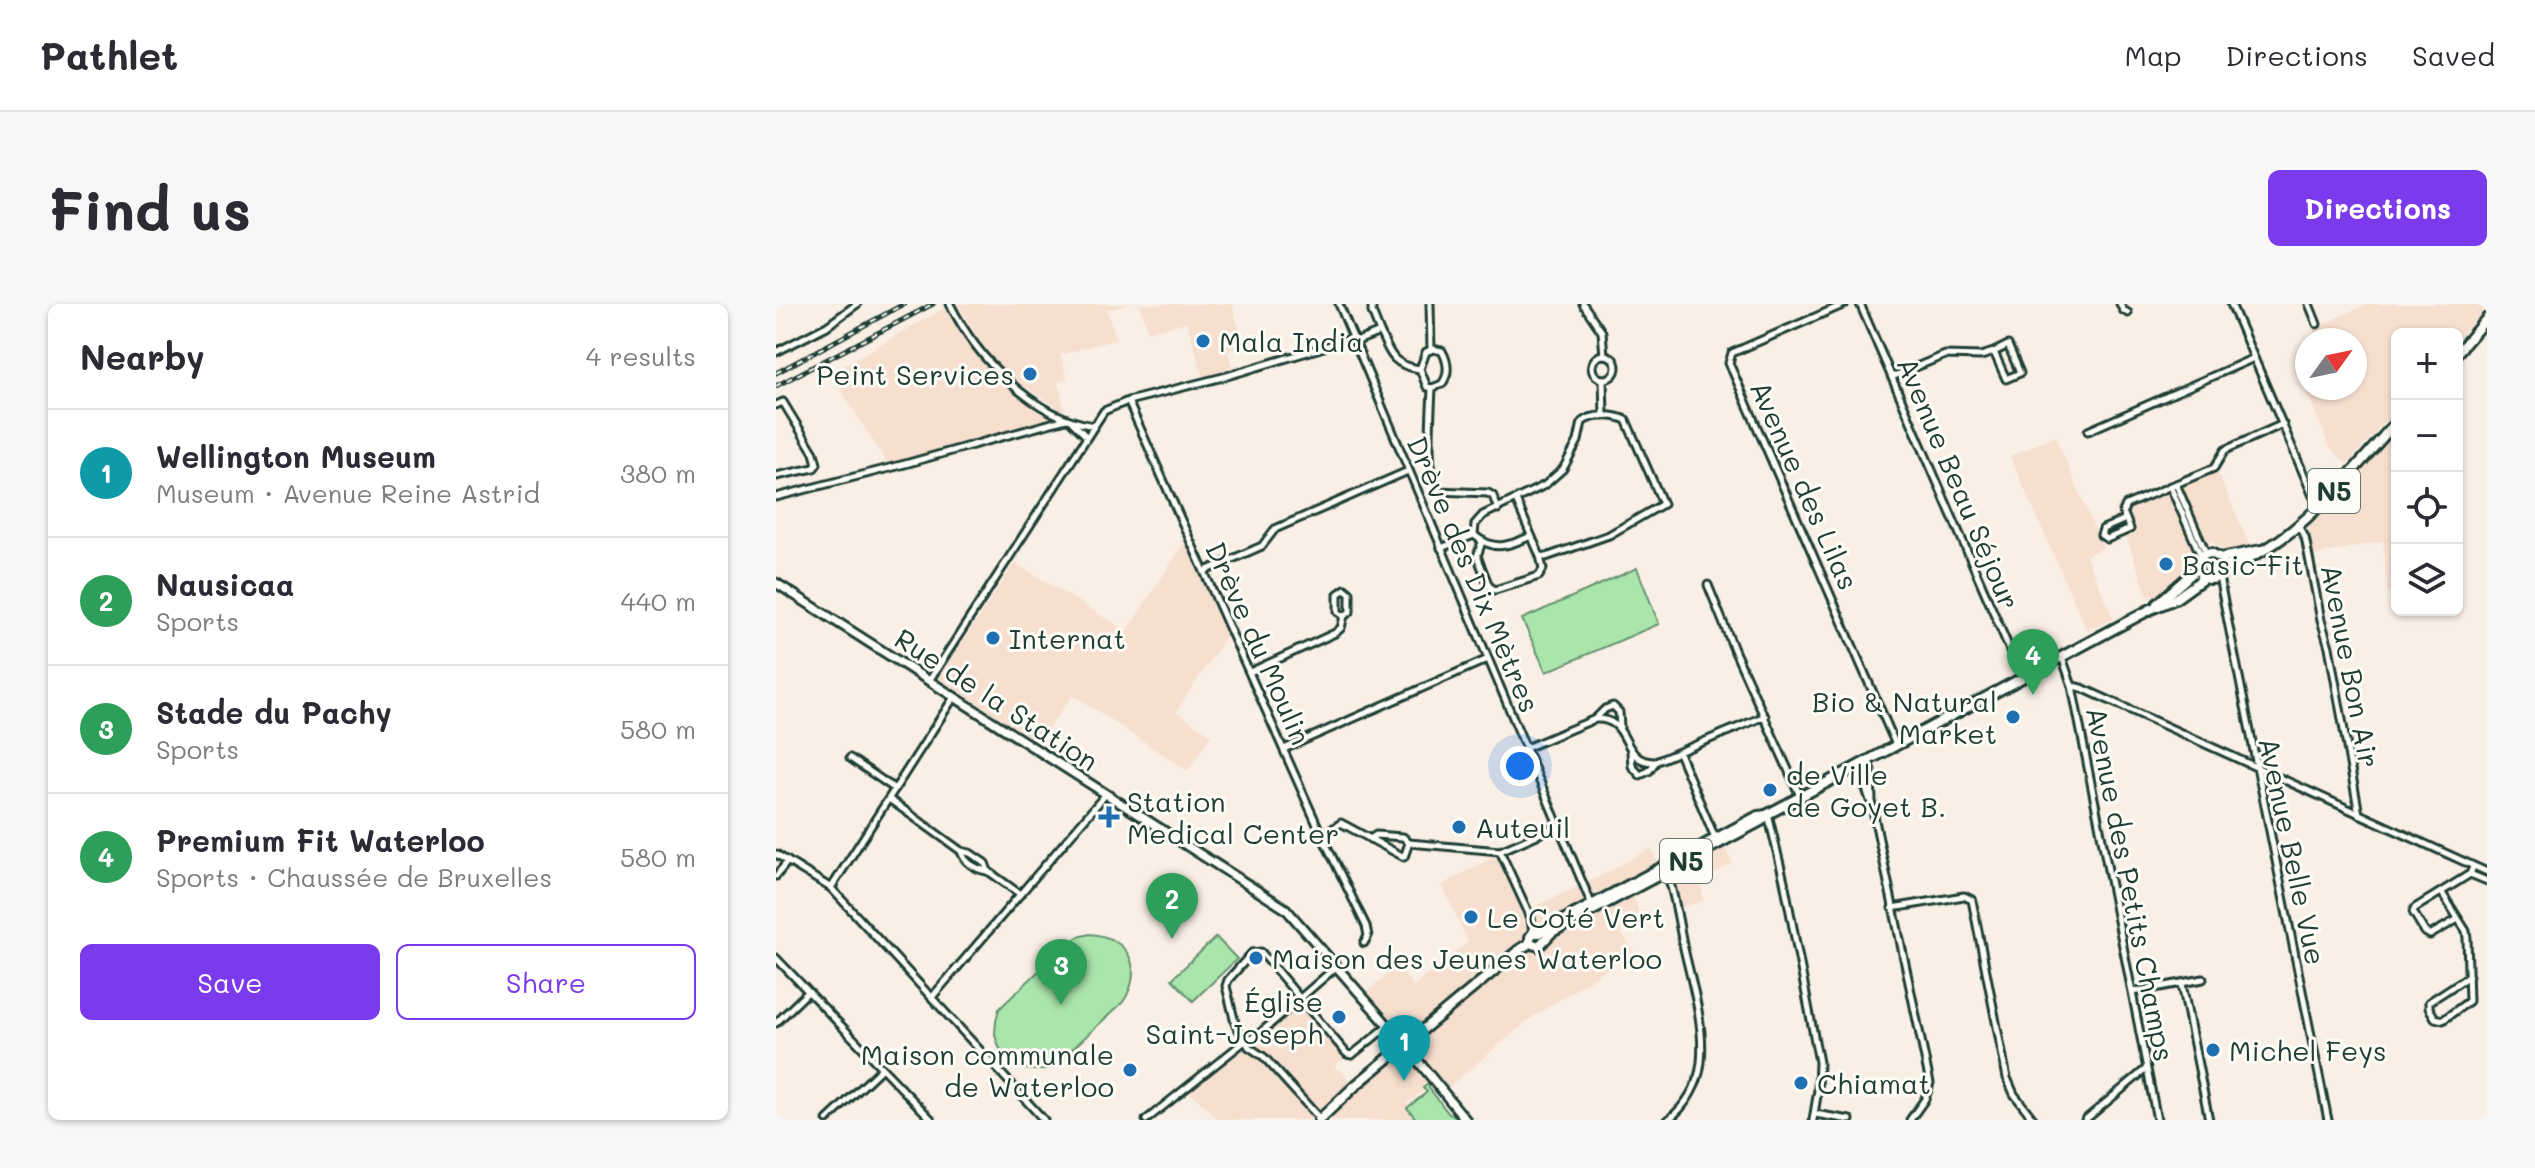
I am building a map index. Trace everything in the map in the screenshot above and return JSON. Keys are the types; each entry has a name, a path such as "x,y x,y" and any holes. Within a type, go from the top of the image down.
{"main road":[{"path":"2463,346 2487,318"},
{"name":"N5","path":"1538,935 1552,932 1603,906 1758,816 1768,814 2154,607 2175,599 2212,578 2223,563 2244,561 2298,526 2391,428"},
{"path":"2212,578 2197,569 2197,562 2204,554 2217,555 2223,563"},
{"name":"N5","path":"2154,607 2197,569"},
{"name":"N5","path":"1538,935 1591,903 1665,869"},
{"name":"N5","path":"1574,921 1590,909 1591,903"},
{"path":"1591,903 1603,906"},
{"path":"1320,1119 1530,943 1530,937 1538,935"}],"street":[{"path":"844,314 845,304"},
{"path":"776,352 817,332 856,304"},
{"path":"950,304 980,350 1004,376 1087,437"},
{"name":"Drève des Dix Mètres","path":"1339,304 1591,903"},
{"path":"1372,304 1380,332 1397,363 1420,369"},
{"path":"1430,304 1431,350"},
{"path":"1583,304 1602,335 1604,355"},
{"name":"Avenue des Lilas","path":"1845,304 1732,353 1729,363 1896,746"},
{"name":"Avenue Beau Séjour","path":"1860,304 2022,678"},
{"path":"2120,304 2128,313"},
{"path":"2231,304 2313,496 2320,505"},
{"path":"2309,304 2317,324"},
{"path":"929,681 1101,415 1109,408 1380,332"},
{"path":"1892,377 1945,355 1981,356 2008,345 2020,373 2006,379 1994,352"},
{"path":"1442,351 1448,373 1442,384 1432,388 1423,381 1420,369 1426,352 1442,351"},
{"path":"1604,355 1613,359 1616,368 1612,377 1597,378 1591,367 1598,357 1604,355"},
{"path":"2088,431 2254,358"},
{"path":"1603,379 1604,416"},
{"path":"1432,388 1432,478 1437,491 1488,493 1493,496 1498,509"},
{"name":"Drève du Moulin","path":"1128,401 1322,836 1366,926 1368,936 1364,943"},
{"path":"776,405 783,402 814,453 817,464 814,468 776,476"},
{"path":"1474,535 1479,520 1556,477 1571,457 1582,422 1590,417 1604,416 1618,416 1626,420 1663,504 1609,535 1552,556 1540,556"},
{"path":"776,497 1066,419 1094,426"},
{"path":"2126,519 2103,529 2103,537 2107,539 2130,529 2126,519 2123,512 2126,505 2214,468 2225,450 2283,424"},
{"path":"1205,571 1262,546 1275,529 1408,471"},
{"path":"2173,485 2204,554"},
{"path":"1482,542 1477,556 1489,586 1495,590 1539,576 1543,569 1540,556 1516,500"},
{"name":"Avenue Bon Air","path":"2298,526 2305,537 2329,647 2359,815"},
{"path":"1441,548 1474,535"},
{"path":"1474,535 1482,542 1501,547 1531,536"},
{"name":"Avenue Belle Vue","path":"2212,578 2220,590 2328,1120"},
{"name":"Rue de la Station","path":"776,583 1286,909 1466,1120"},
{"path":"1708,585 1800,797"},
{"path":"1250,672 1341,628 1344,616 1350,612 1350,593 1345,589 1338,594 1338,612 1344,616"},
{"name":"Avenue des Petits Champs","path":"2062,657 2072,686 2157,1120"},
{"path":"1284,749 1488,659"},
{"path":"2072,686 2487,872"},
{"path":"831,888 954,697"},
{"path":"1526,748 1595,719 1613,706 1619,712 1620,728 1631,750 1641,761 1655,762 1765,716"},
{"path":"1595,719 1610,720 1620,728"},
{"path":"1631,750 1632,766 1640,775 1649,771 1655,762"},
{"path":"1679,753 1717,841"},
{"path":"850,758 895,789"},
{"path":"1862,764 1930,1083 1925,1099 1910,1120"},
{"path":"933,996 1106,794"},
{"path":"889,799 961,851 963,859 979,870 988,871 1020,894"},
{"path":"1768,814 1819,1062 1814,1117 1850,1120"},
{"path":"1322,836 1341,823 1404,857 1409,843"},
{"path":"1370,839 1376,835 1403,837 1409,843 1500,851 1558,826"},
{"path":"1500,851 1538,935"},
{"path":"776,854 831,888 1044,1120"},
{"path":"776,876 789,861"},
{"path":"2458,919 2430,935 2413,915 2415,908 2470,874 2473,867"},
{"path":"1665,869 1697,1013 1701,1047 1701,1064 1694,1086 1686,1103 1668,1120"},
{"path":"2470,874 2487,881"},
{"path":"2442,893 2467,938 2469,976 2469,1001 2443,1020 2435,1018 2429,1002 2469,976"},
{"path":"1892,908 1964,896 1972,900 2007,1078 2014,1094 2034,1120"},
{"path":"1320,1119 1264,1057 1245,1041 1235,1023 1226,986 1228,980 1252,953 1261,952 1347,1054 1352,1055 1388,1026"},
{"path":"776,958 932,1120"},
{"path":"1146,1120 1245,1041 1259,1034 1336,967"},
{"path":"2133,992 2203,979"},
{"path":"2182,984 2209,1120"},
{"path":"776,1023 808,992"},
{"path":"2085,1120 2147,1068"},
{"path":"827,1120 881,1069"}],"shaded area":[{"path":"957,304 1131,304 1107,310 1116,339 1061,355 1067,379 1058,382 1065,412 1020,384 1000,366"},
{"path":"1140,304 1232,304 1244,346 1228,351 1233,368 1203,377 1187,322 1148,332"},
{"path":"2368,304 2487,304 2463,333 2463,328 2391,328 2391,415 2347,464 2329,446 2310,400 2367,400 2367,328 2314,328"},
{"path":"947,307 999,378 1050,418 888,465 830,373"},
{"path":"2391,435 2391,591 2387,593 2383,541 2311,556 2308,527"},
{"path":"2055,436 2103,548 2086,556 2114,619 2087,631 2010,456"},
{"path":"2213,462 2250,546 2227,552 2211,541 2189,551 2187,575 2173,589 2148,597 2115,506"},
{"path":"1186,540 1228,634 1176,712 1211,735 1188,771 1073,695 1038,742 938,678 1015,563 1127,631"},
{"path":"1722,843 1733,863 1701,881 1703,901 1678,908 1663,880 1634,894 1640,919 1621,932 1634,951 1530,1019 1444,1091 1364,994 1397,967 1414,986 1468,942 1442,885 1499,854 1525,911 1595,879 1651,848 1664,875"},
{"path":"1301,1005 1346,1056 1335,1066 1358,1090 1408,1051 1433,1083 1407,1103 1420,1120 1219,1120 1187,1089 1250,1036 1257,1045 1258,1040"}],"green space":[{"path":"1637,568 1659,624 1546,672 1522,619"},
{"path":"1090,934 1115,941 1129,957 1133,978 1123,1002 1054,1066 1030,1070 1018,1066 1007,1058 995,1035 999,1009 1067,944"},
{"path":"1216,937 1237,959 1193,1001 1172,979"},
{"path":"1429,1083 1429,1088 1449,1114 1458,1116 1452,1120 1417,1120 1407,1108 1427,1092 1423,1088"}],"railway":[{"path":"776,373 904,304"},
{"path":"776,386 933,304"}],"place":[{"name":"Mala India","path":"1203,341"},
{"name":"Peint Services","path":"1030,374"},
{"name":"Basic-Fit","path":"2166,564"},
{"name":"Internat","path":"993,638"},
{"name":"Premium Fit Waterloo","path":"2033,695"},
{"name":"Bio & Natural Market","path":"2013,717"},
{"name":"de Ville de Goyet B.","path":"1770,790"},
{"name":"Station Medical Center","path":"1109,817"},
{"name":"Auteuil","path":"1459,827"},
{"name":"Le Coté Vert","path":"1471,917"},
{"name":"Nausicaa","path":"1172,939"},
{"name":"Maison des Jeunes Waterloo","path":"1256,958"},
{"name":"Stade du Pachy","path":"1061,1005"},
{"name":"Église Saint-Joseph","path":"1339,1017"},
{"name":"Michel Feys","path":"2213,1050"},
{"name":"Maison communale de Waterloo","path":"1130,1070"},
{"name":"Wellington Museum","path":"1404,1081"},
{"name":"Chiamat","path":"1801,1083"}]}
